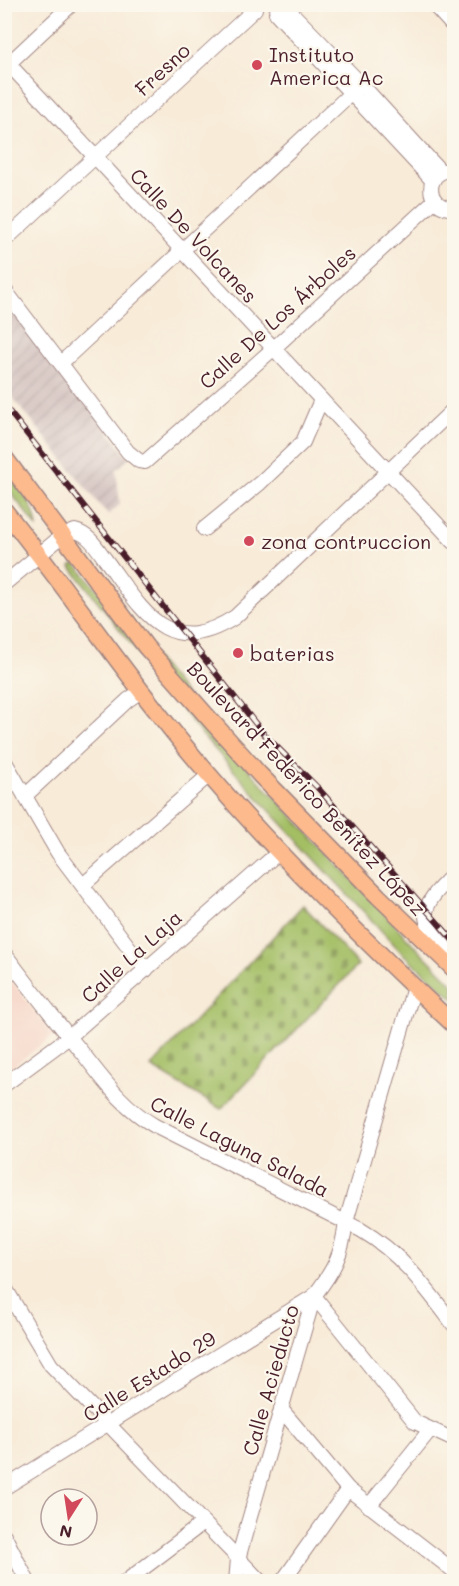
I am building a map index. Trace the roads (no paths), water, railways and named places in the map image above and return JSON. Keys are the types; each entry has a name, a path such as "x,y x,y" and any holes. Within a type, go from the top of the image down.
{"main road":[{"name":"Boulevard Federico Benítez López","path":"4,458 146,647 252,767 454,969"},
{"path":"4,510 40,554 141,691 209,775 279,852 454,1025"}],"street":[{"path":"6,64 72,4"},
{"path":"433,4 454,27"},
{"path":"254,7 265,15 281,8 356,89 443,174 431,188 435,200 445,207 454,208"},
{"name":"Fresno","path":"4,241 254,7"},
{"name":"Calle De Volcanes","path":"6,64 96,157 454,542"},
{"path":"4,289 61,363 356,89"},
{"name":"Calle De Los Árboles","path":"61,363 128,452 139,461 145,462 273,349 435,200"},
{"path":"204,529 260,483 303,442 321,400"},
{"path":"4,584 62,536 75,531 80,532 89,538 158,624 179,634 199,634 218,628 234,617 454,409"},
{"path":"25,796 128,700 141,691"},
{"path":"4,760 58,853 146,970"},
{"path":"83,885 209,775"},
{"name":"Calle La Laja","path":"4,1085 69,1037 279,852"},
{"path":"454,874 433,897 426,908 426,917 429,931 454,956"},
{"name":"Calle Laguna Salada","path":"4,953 69,1037 133,1113 383,1242 400,1258 454,1325"},
{"name":"Calle Acieducto","path":"236,1581 238,1559 314,1296 332,1273 343,1244 346,1222 414,987"},
{"path":"4,1286 46,1358 261,1581"},
{"path":"314,1296 415,1422 454,1440"},
{"name":"Calle Estado 29","path":"4,1488 314,1296"},
{"path":"281,1409 348,1489 454,1571"},
{"path":"369,1506 430,1430"},
{"path":"282,1581 348,1489"},
{"path":"125,1581 203,1523"},
{"path":"4,1535 28,1581"}],"railway":[{"path":"4,405 263,733 317,787 454,941"}],"place":[{"name":"Instituto America Ac","path":"257,65"},
{"name":"zona contruccion","path":"249,541"},
{"name":"baterias","path":"238,653"}]}
